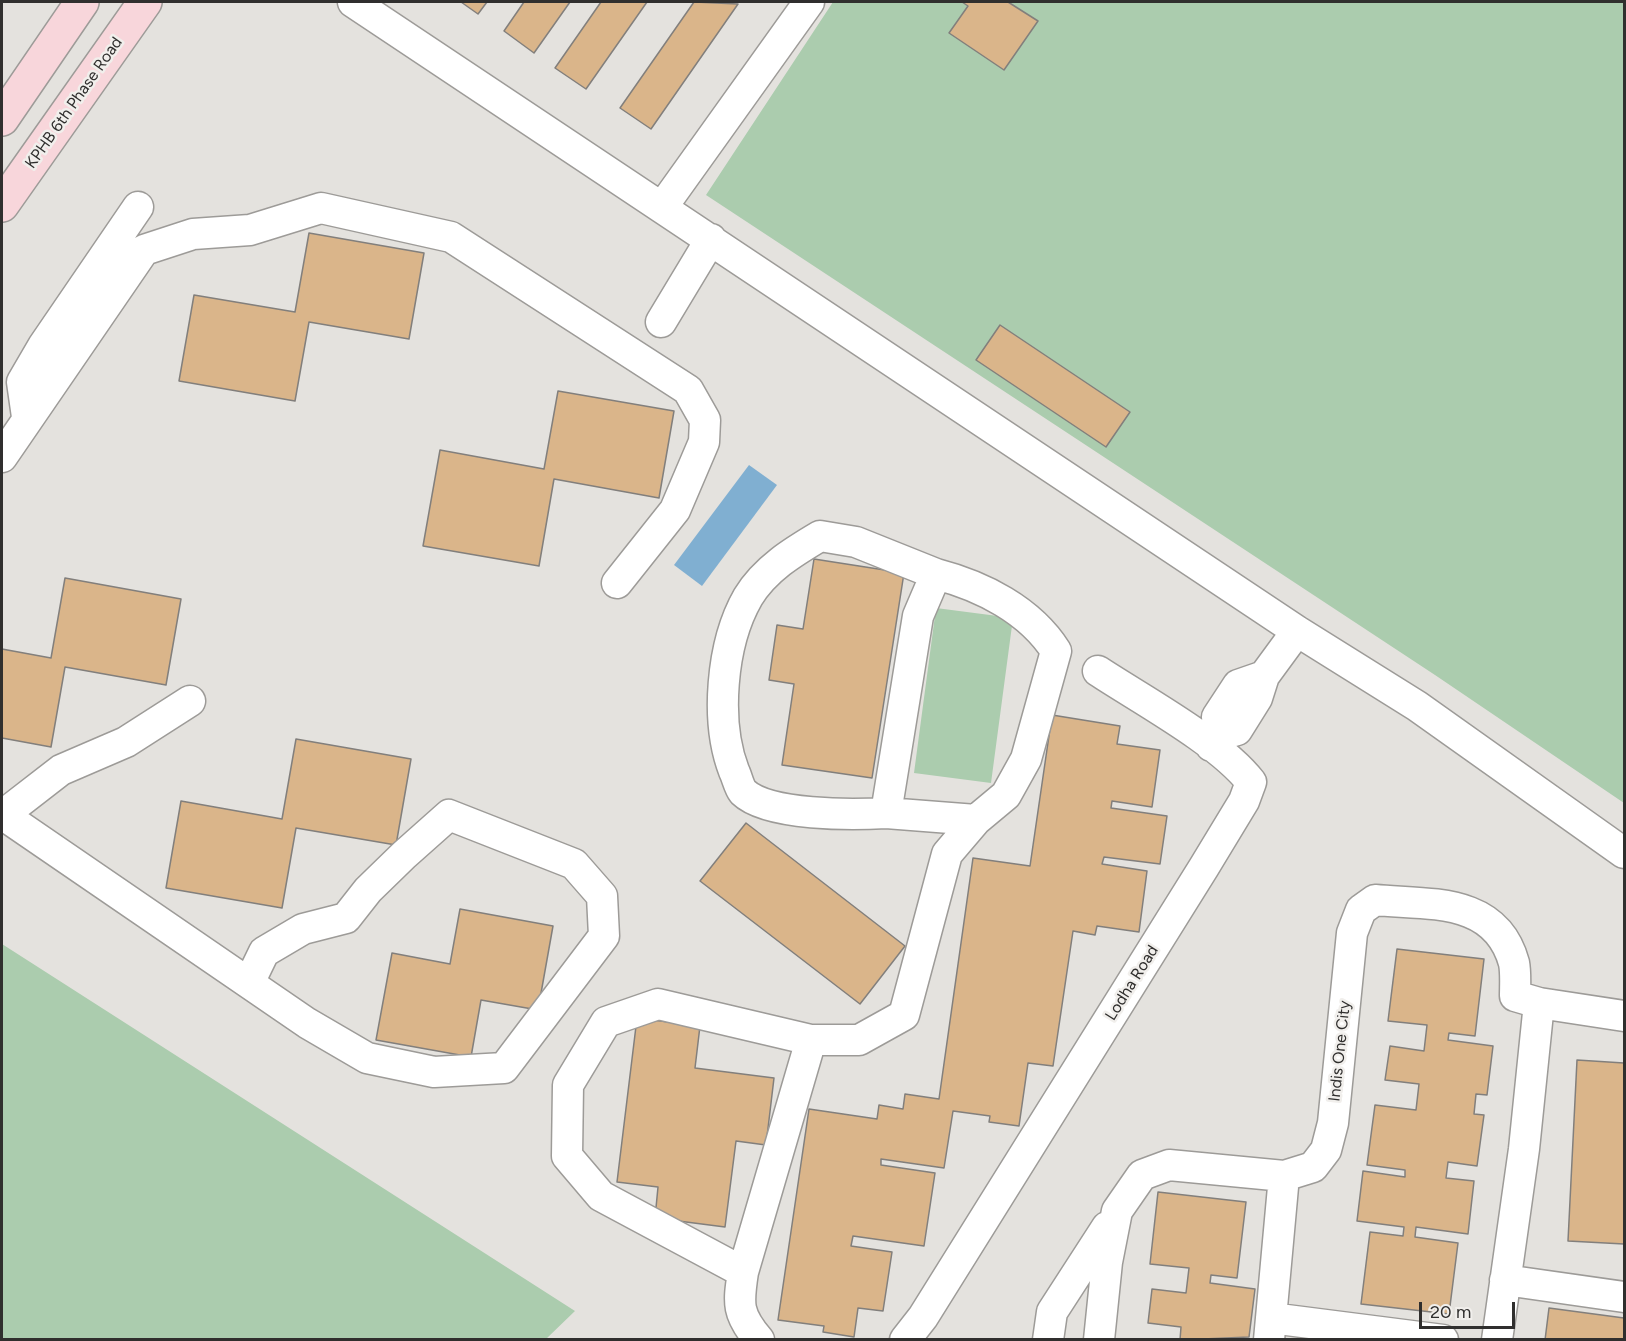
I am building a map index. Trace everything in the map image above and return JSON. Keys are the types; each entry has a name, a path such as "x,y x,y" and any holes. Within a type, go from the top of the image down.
{"street":[{"path":"2,119 82,2"},
{"name":"KPHB 6th Phase Road","path":"2,205 145,2"},
{"path":"353,2 663,206 1297,631 1417,706 1624,853"},
{"path":"663,206 809,2"},
{"path":"27,417 22,382 43,346 138,207"},
{"path":"2,456 144,250 193,234 250,230 321,208 451,237 688,390 705,420 704,442 675,510 617,583"},
{"path":"661,322 711,239"},
{"path":"743,1272 601,1196 567,1156 568,1085 606,1022 658,1004 811,1040 860,1040 904,1015 947,854 976,820 1006,795 1026,759 1056,651 1045,634 1016,608 956,579 856,542 820,536 782,559 748,597 729,646 722,716 731,762 742,791 758,800 802,812 852,815 886,813 976,820"},
{"path":"886,813 918,616 936,573"},
{"path":"1216,741 1237,730 1257,698 1264,676 1297,631"},
{"name":"Lodha Road","path":"905,1340 923,1317 1244,801 1251,782 1216,741 1098,671"},
{"path":"190,701 126,742 61,770 2,814 307,1023 367,1058 434,1072 504,1068 604,936 602,896 574,864 449,815 368,890 346,918 303,929 264,951 249,983"},
{"name":"Indis One City","path":"1099,1340 1107,1262 1118,1211 1142,1175 1169,1165 1284,1176 1313,1167 1326,1150 1333,1123 1352,933 1361,910 1375,900 1466,909 1485,918 1501,938 1514,964 1515,996 1539,1003 1624,1016"},
{"path":"1497,1340 1524,1149 1539,1003"},
{"path":"759,1340 746,1324 738,1304 743,1272 811,1040"},
{"path":"1284,1176 1270,1329 1443,1340"},
{"path":"1048,1340 1052,1312 1118,1211"},
{"path":"1505,1280 1624,1298"}],"green space":[{"path":"833,2 1624,2 1624,803 1435,675 706,195"},
{"path":"936,608 1013,618 991,783 914,773"},
{"path":"2,944 575,1311 546,1339 2,1339"}],"water":[{"path":"749,465 777,485 702,586 674,565"}],"building":[{"path":"461,2 487,2 478,14"},
{"path":"524,2 570,2 534,53 504,31"},
{"path":"601,2 647,2 586,89 555,68"},
{"path":"694,2 738,4 651,129 620,108"},
{"path":"962,2 1008,2 1038,21 1004,70 949,33 968,6"},
{"path":"309,233 424,253 409,339 309,322 295,401 179,381 194,295 295,312"},
{"path":"1000,325 1130,412 1106,447 976,360"},
{"path":"558,391 674,411 659,498 554,479 539,566 423,546 440,450 544,469"},
{"path":"814,559 904,573 872,778 782,765 794,684 769,680 777,625 803,629"},
{"path":"65,578 181,599 166,685 65,667 51,747 2,738 2,649 51,658"},
{"path":"1052,715 1120,726 1117,744 1160,750 1152,807 1112,801 1111,808 1167,816 1160,864 1104,857 1102,864 1147,871 1139,932 1097,926 1095,935 1073,931 1053,1066 1028,1063 1019,1126 989,1122 990,1116 953,1111 944,1168 881,1159 881,1165 935,1173 924,1246 853,1236 851,1246 892,1252 883,1311 858,1308 854,1337 823,1332 824,1326 778,1320 809,1109 877,1119 879,1105 903,1109 905,1094 939,1099 973,858 1030,866"},
{"path":"296,739 411,759 396,845 296,828 282,908 166,888 181,801 282,819"},
{"path":"746,823 905,946 860,1004 700,881"},
{"path":"460,909 553,926 538,1010 481,1000 471,1057 376,1040 392,953 450,964"},
{"path":"1397,949 1484,959 1475,1036 1449,1033 1448,1040 1493,1046 1487,1095 1476,1094 1474,1114 1484,1115 1477,1166 1448,1162 1446,1178 1474,1181 1468,1234 1416,1227 1415,1237 1458,1243 1449,1314 1361,1304 1370,1232 1403,1236 1404,1227 1357,1221 1363,1171 1405,1177 1405,1170 1367,1165 1375,1105 1416,1110 1419,1084 1385,1080 1390,1046 1424,1051 1427,1025 1388,1021"},
{"path":"637,1018 700,1026 695,1068 774,1078 766,1145 736,1141 725,1227 655,1218 658,1187 617,1182"},
{"path":"1577,1060 1624,1063 1624,1244 1568,1241"},
{"path":"1158,1192 1246,1202 1237,1278 1211,1275 1210,1283 1255,1289 1249,1337 1180,1340 1181,1327 1148,1323 1152,1289 1186,1293 1189,1268 1150,1264"},
{"path":"1549,1308 1624,1318 1624,1340 1545,1340"}]}
